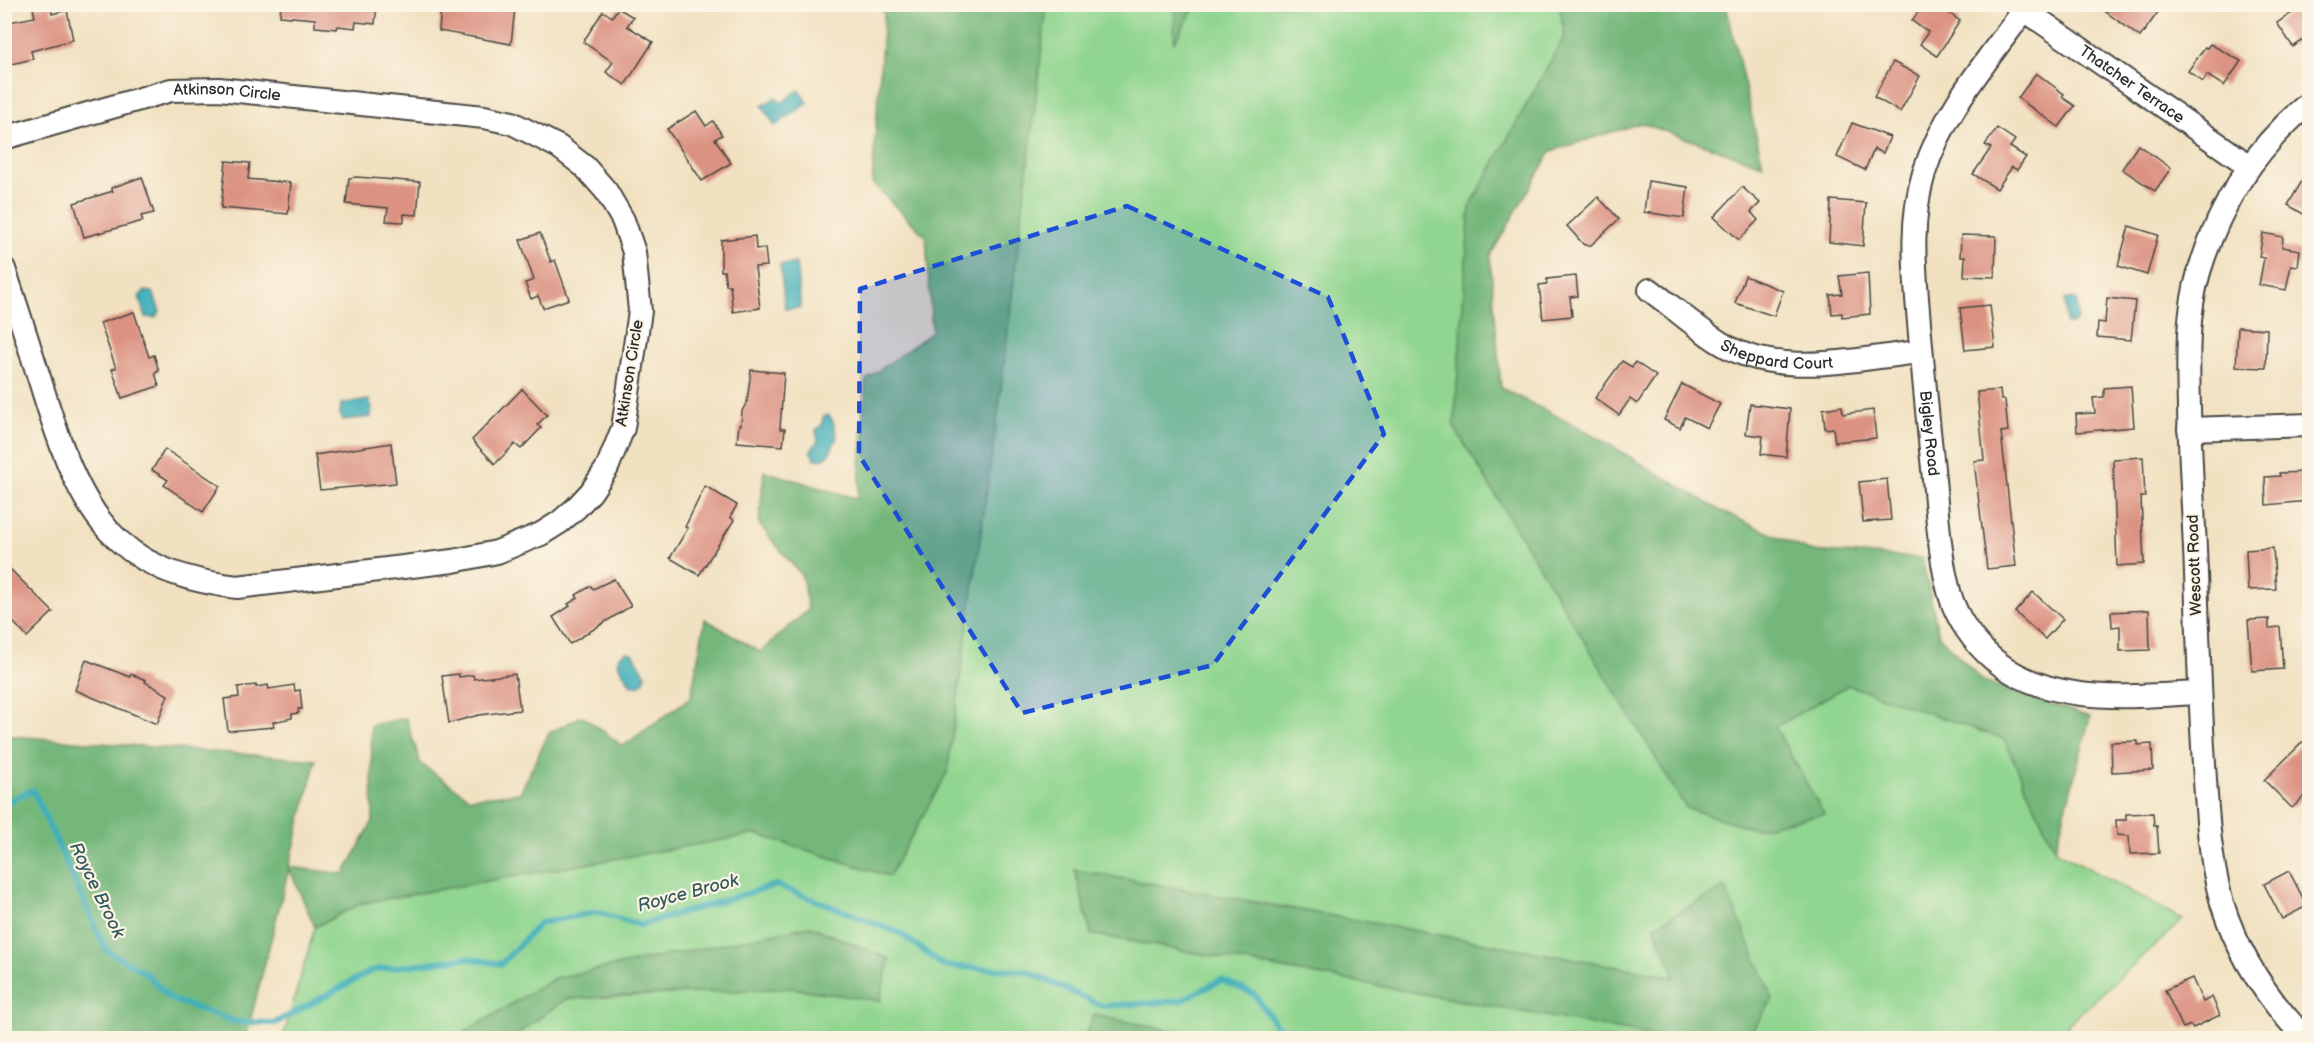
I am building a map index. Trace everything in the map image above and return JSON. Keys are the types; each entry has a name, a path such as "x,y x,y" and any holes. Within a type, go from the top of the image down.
{"street":[{"name":"Thatcher Terrace","path":"2020,7 2248,165"},
{"name":"Bigley Road","path":"2020,7 1947,118 1924,175 1913,232 1921,352 1945,574 1961,619 1975,639 1993,659 2022,678 2052,689 2090,697 2200,693"},
{"name":"Atkinson Circle","path":"4,138 171,90 219,89 484,117 535,132 585,167 606,191 623,220 634,252 640,311 623,428 607,468 591,492 576,508 541,534 497,552 453,561 237,587 207,584 177,576 150,564 118,542 95,517 64,457 4,269"},
{"name":"Wescott Road","path":"2306,1038 2263,988 2242,951 2223,904 2208,836 2200,693 2188,365 2192,303 2210,242 2248,165 2283,126 2310,102"},
{"name":"Sheppard Court","path":"1650,290 1720,343 1754,358 1803,364 1921,352"},
{"path":"2190,429 2310,425"}],"highlighted area":[{"path":"1127,206 1328,297 1384,434 1213,665 1022,713 859,455 860,289"}],"green space":[{"path":"880,5 1047,5 999,405 947,773 889,876 756,834 362,903 315,927 289,868 246,1038 5,1038 5,731 12,736 316,760 289,867 344,874 373,821 371,725 406,718 421,764 470,798 520,793 549,733 582,716 623,746 691,697 705,619 760,652 808,610 802,576 759,524 764,471 858,499 866,380 932,332 926,237 872,183 884,14"},
{"path":"1047,5 1175,5 1175,40 1196,5 1559,5 1565,35 1470,207 1454,427 1823,814 1775,727 1848,685 2004,739 2055,850 2183,920 2068,1024 2067,1038 1747,1038 1773,999 1676,977 1075,870 1091,934 1668,1038 1207,1038 1094,1015 1084,1038 512,1038 566,999 792,988 880,1001 889,959 555,978 455,1038 283,1038 315,927 362,903 756,834 889,876"},
{"path":"1175,5 1196,5 1174,42"},
{"path":"1559,5 1726,5 1763,165 1641,123 1551,151 1490,256 1501,388 1588,432 1721,511 1809,551 1922,558 1939,636 1983,681 2090,717 2055,850 2004,739 1848,685 1775,727 1824,814 1754,829 1686,808 1454,427 1470,207 1565,35"},
{"path":"1075,870 1675,977 1654,926 1725,887 1773,999 1747,1038 1668,1038 1091,934"},
{"path":"810,926 889,959 880,1001 792,988 566,999 512,1038 455,1038 555,978"},
{"path":"1094,1015 1207,1038 1084,1038"}],"water":[{"path":"799,90 808,103 775,126 762,106 776,97 781,103"},
{"path":"796,263 801,308 785,309 780,265"},
{"path":"144,291 153,292 160,312 155,318 146,317 139,297"},
{"path":"2072,298 2077,302 2078,318 2074,324 2066,324 2065,300"},
{"path":"369,400 372,407 371,417 343,420 340,414 341,404"},
{"path":"828,415 832,419 837,437 827,456 815,459 810,451 818,441 816,430 822,425 823,417"},
{"path":"626,652 633,653 646,675 643,683 637,686 631,685 618,664 620,656"}],"building":[{"path":"281,4 377,4 375,24 356,22 355,28 338,26 337,29 315,27 315,19 280,16"},
{"path":"441,4 501,4 515,8 511,44 439,31"},
{"path":"1923,4 1936,4 1960,21 1937,56 1920,44 1928,32 1912,21"},
{"path":"2095,4 2164,4 2140,37"},
{"path":"2305,4 2310,4 2310,36 2293,47 2277,23"},
{"path":"51,5 52,14 67,10 73,40 31,51 33,59 11,64 4,23 35,17 33,8"},
{"path":"618,8 633,17 627,26 653,42 625,85 606,72 613,62 583,42 603,11 612,17"},
{"path":"2210,44 2241,61 2224,86 2207,75 2203,82 2188,71 2205,47 2207,48"},
{"path":"1893,62 1920,76 1900,112 1874,97"},
{"path":"2036,73 2064,94 2062,97 2075,106 2059,127 2018,98"},
{"path":"696,111 706,126 713,121 722,135 715,139 731,163 702,181 667,129"},
{"path":"1852,123 1890,137 1883,153 1874,149 1865,170 1837,157"},
{"path":"1997,128 2015,140 2010,147 2026,157 2017,170 2012,167 1997,189 1973,174 1991,148 1985,145"},
{"path":"2138,145 2171,168 2155,191 2122,169"},
{"path":"226,161 250,163 248,179 291,183 288,214 221,208"},
{"path":"2310,167 2310,218 2288,205"},
{"path":"142,177 154,213 141,216 143,221 84,237 74,203 113,191 111,188"},
{"path":"349,178 420,182 417,215 404,214 404,222 386,221 388,208 346,204"},
{"path":"1648,181 1688,187 1684,218 1644,212"},
{"path":"1742,187 1760,203 1751,212 1758,220 1739,240 1714,217"},
{"path":"1598,197 1619,219 1591,245 1584,245 1567,226"},
{"path":"1831,200 1866,203 1863,246 1829,242"},
{"path":"2129,226 2158,235 2147,275 2118,266"},
{"path":"540,233 551,262 555,260 569,299 543,308 538,296 531,299 525,283 534,280 520,240"},
{"path":"2263,233 2283,237 2282,247 2300,250 2298,266 2291,265 2286,290 2259,285 2264,258 2259,257"},
{"path":"1961,235 1996,236 1995,277 1964,276 1965,257 1960,257"},
{"path":"755,236 756,249 765,248 767,266 755,267 760,308 733,312 730,285 726,285 724,271 721,271 721,240"},
{"path":"1868,273 1870,314 1842,317 1842,313 1832,314 1830,295 1842,294 1839,276"},
{"path":"1576,276 1578,296 1570,297 1572,316 1543,319 1539,285 1547,284 1547,279"},
{"path":"1745,276 1783,291 1774,316 1735,303"},
{"path":"2107,298 2135,301 2131,340 2097,337 2098,322 2105,323"},
{"path":"1990,305 1995,347 1965,350 1960,308"},
{"path":"134,312 149,357 154,355 159,371 155,373 159,386 122,398 112,369 116,368 100,323"},
{"path":"2238,327 2267,329 2266,368 2236,367"},
{"path":"1622,361 1632,367 1635,362 1656,376 1637,404 1630,399 1619,415 1595,398"},
{"path":"751,370 784,373 780,429 785,429 783,446 737,442 742,411 747,402"},
{"path":"1682,384 1720,404 1707,428 1685,417 1680,428 1664,420"},
{"path":"2131,386 2134,427 2077,432 2076,414 2095,413 2093,398 2104,397 2104,388"},
{"path":"522,389 547,415 537,425 541,428 521,449 515,444 495,464 472,440"},
{"path":"2000,390 2001,400 2005,400 2008,431 2001,432 2016,566 1987,569 1974,461 1984,460 1977,392"},
{"path":"1750,404 1790,409 1786,457 1761,454 1763,436 1746,434"},
{"path":"1842,406 1843,414 1873,410 1876,438 1835,442 1833,428 1825,429 1823,409"},
{"path":"391,443 396,483 320,490 315,455"},
{"path":"165,449 220,486 203,512 164,485 168,480 152,470"},
{"path":"2143,457 2145,497 2141,497 2144,564 2117,566 2113,459"},
{"path":"2307,472 2308,501 2266,505 2265,477 2280,476 2279,473"},
{"path":"1887,479 1891,520 1863,522 1859,482"},
{"path":"705,486 737,505 730,517 734,520 699,575 670,558 688,528 685,527"},
{"path":"2273,548 2276,589 2248,590 2246,550"},
{"path":"4,563 53,612 27,637 4,612"},
{"path":"614,579 631,606 570,644 553,617 570,606 568,604 578,598 576,595 591,586 593,589"},
{"path":"2033,592 2063,619 2045,639 2015,612"},
{"path":"2149,610 2150,650 2120,651 2120,626 2112,627 2111,612"},
{"path":"2269,619 2269,628 2280,627 2283,669 2252,671 2248,620"},
{"path":"86,660 130,677 131,674 146,680 145,682 168,695 157,724 75,690"},
{"path":"459,674 459,677 473,675 474,679 515,674 520,710 479,715 449,723 442,676"},
{"path":"256,685 256,687 268,685 269,689 294,685 295,691 300,690 302,709 298,709 299,713 292,714 292,718 273,722 274,727 228,731 224,699 239,697 238,687"},
{"path":"2310,735 2310,791 2292,808 2264,780"},
{"path":"2138,741 2138,745 2152,744 2153,770 2112,772 2111,742"},
{"path":"2153,813 2154,826 2157,826 2159,853 2130,854 2129,836 2117,835 2116,820 2126,820 2126,814"},
{"path":"2289,871 2307,906 2282,919 2264,884"},
{"path":"2192,978 2203,1002 2212,997 2220,1015 2193,1028 2191,1025 2183,1028 2165,990"}],"waterway":[{"name":"Royce Brook","path":"4,803 33,790 106,950 147,974 170,999 237,1022 275,1023 373,970 467,958 501,964 540,923 598,912 640,925 776,885 900,933 944,966 1027,971 1102,1006 1180,1001 1221,980 1254,994 1278,1028 1341,1038"}]}
